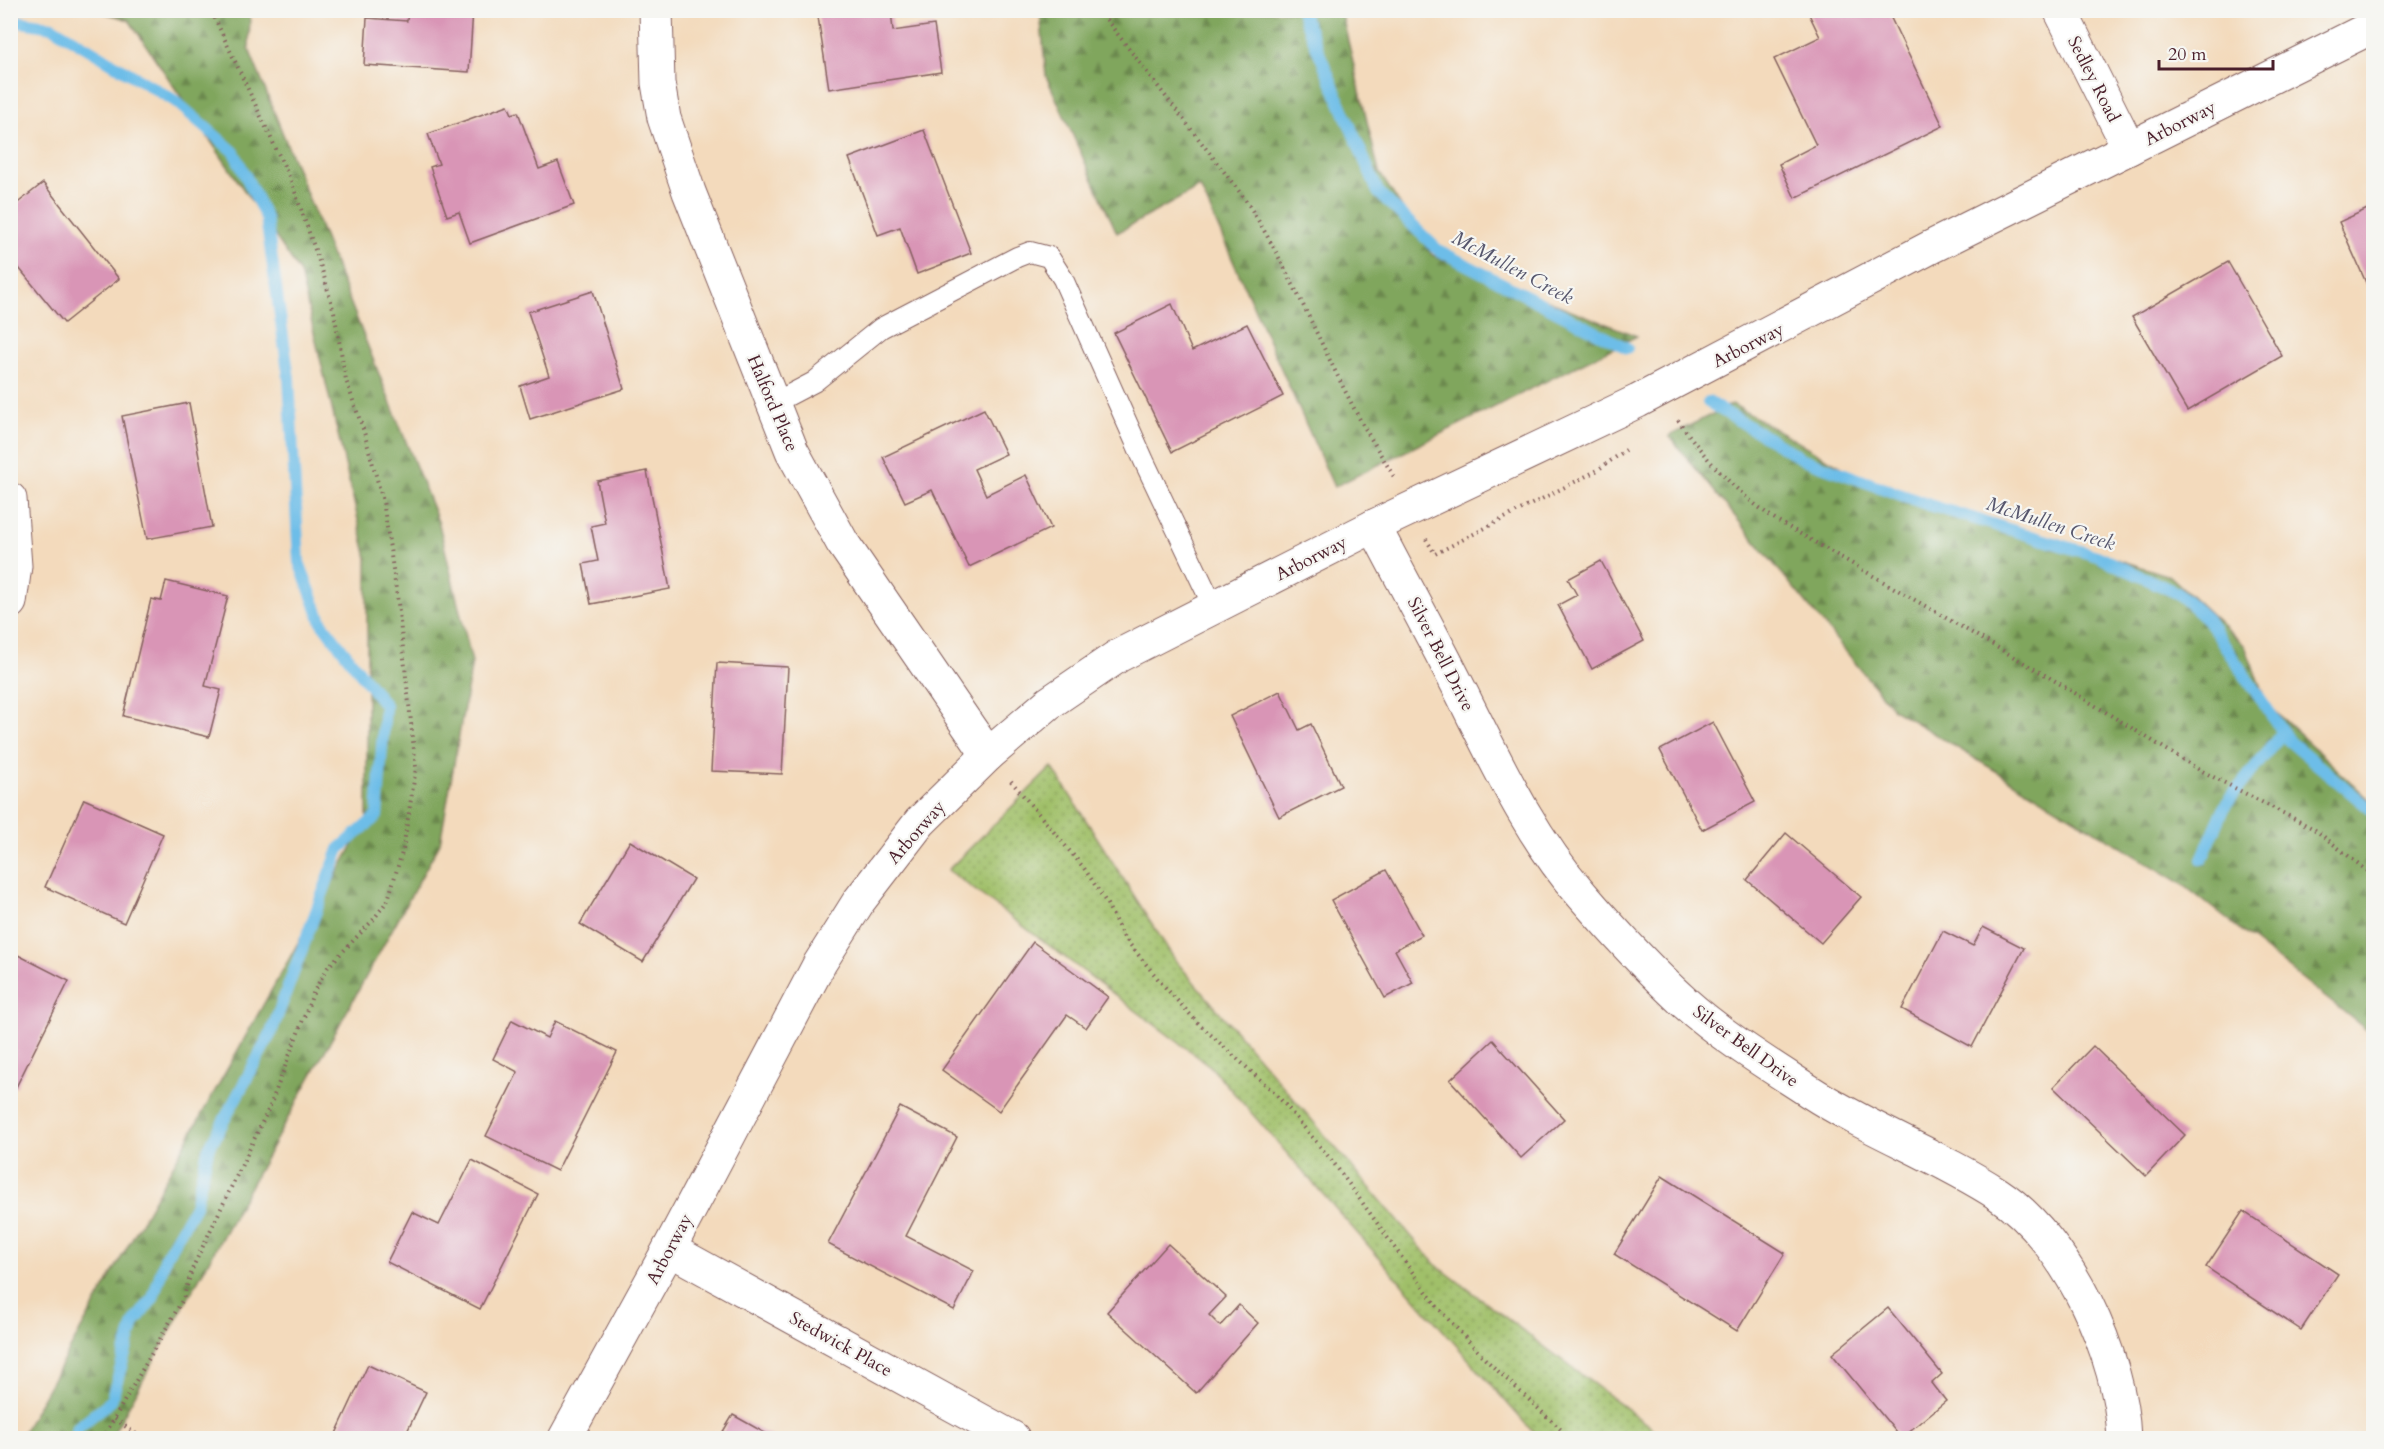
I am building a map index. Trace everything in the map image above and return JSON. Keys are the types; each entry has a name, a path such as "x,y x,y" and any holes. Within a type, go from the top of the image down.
{"street":[{"name":"Halford Place","path":"656,10 658,83 664,118 689,192 792,451 842,542 988,755"},
{"name":"Sedley Road","path":"2060,10 2129,148"},
{"name":"Arborway","path":"565,1438 669,1249 820,963 859,902 920,822 988,755 1049,703 1118,656 1374,526 1638,401 1931,247 2373,26"},
{"path":"10,499 15,566 10,602"},
{"name":"Silver Bell Drive","path":"1374,526 1498,767 1541,841 1580,893 1684,1001 1726,1036 1813,1094 1973,1179 2002,1197 2036,1228 2049,1245 2094,1320 2111,1361 2123,1417 2124,1438"},
{"name":"Stedwick Place","path":"669,1249 1013,1438"}],"lane":[{"path":"772,404 814,382 881,328 1017,257 1030,252 1049,257 1063,279 1144,461 1214,608"}],"path":[{"path":"103,1438 183,1299 194,1268 270,1106 314,991 328,967 373,920 388,900 403,849 416,768 398,603 383,501 364,432 346,380 332,302 292,183 211,10"},
{"path":"1099,10 1256,215 1284,263 1357,414 1395,478"},
{"path":"1675,416 1728,481 1751,503 1865,573 2052,679 2226,784 2314,829 2373,876"},
{"path":"1424,535 1435,555 1596,471 1628,448"},
{"path":"988,755 1060,836 1106,902 1123,936 1163,985 1200,1025 1277,1095 1333,1162 1439,1309 1485,1359 1570,1438"},
{"path":"115,1419 142,1438"}],"green space":[{"path":"98,11 250,11 249,49 439,524 472,662 440,843 111,1438 20,1438 367,820 367,558 300,273 129,20"},
{"path":"1040,11 1341,11 1379,172 1432,255 1637,336 1334,487 1200,187 1117,233 1046,76"},
{"path":"1732,404 1864,480 2170,576 2245,646 2267,704 2373,803 2373,1035 2181,883 1893,709 1669,436"},
{"path":"1052,767 1175,960 1435,1264 1665,1438 1538,1438 1210,1066 948,870"}],"building":[{"path":"408,10 473,10 469,72 364,65 367,18 407,21"},
{"path":"817,10 891,10 893,31 934,25 941,72 829,89"},
{"path":"1807,10 1887,10 1943,126 1795,198 1779,164 1816,145 1774,59 1820,37"},
{"path":"508,105 512,114 518,112 539,169 558,162 574,205 470,243 459,212 447,216 430,167 439,164 428,134"},
{"path":"924,130 971,253 917,274 900,227 878,235 849,158"},
{"path":"43,183 119,279 64,323 10,257 10,209"},
{"path":"2374,206 2374,285 2368,287 2339,222"},
{"path":"2228,262 2282,356 2187,411 2132,317"},
{"path":"593,291 624,389 530,419 520,386 549,376 528,312"},
{"path":"1172,304 1192,351 1247,324 1283,396 1172,452 1114,333"},
{"path":"189,403 212,527 147,539 122,416"},
{"path":"984,409 1006,454 974,469 986,495 1026,475 1051,528 969,567 932,490 905,502 883,457"},
{"path":"647,471 670,589 591,604 583,564 598,561 591,526 605,523 597,481"},
{"path":"1601,561 1644,641 1592,669 1558,605 1577,595 1568,579"},
{"path":"166,581 228,596 205,686 221,690 209,737 123,716 151,599 161,601"},
{"path":"717,663 788,667 782,774 711,771"},
{"path":"1280,691 1299,730 1311,724 1341,786 1279,817 1230,716"},
{"path":"1713,722 1755,802 1702,830 1660,750"},
{"path":"84,799 163,834 124,923 45,887"},
{"path":"1786,833 1861,897 1821,943 1747,880"},
{"path":"630,841 693,879 643,962 580,924"},
{"path":"1386,870 1422,935 1395,950 1413,983 1385,998 1331,900"},
{"path":"1983,927 2024,948 1972,1047 1902,1009 1943,931 1973,946"},
{"path":"1033,942 1108,997 1086,1028 1067,1015 999,1111 942,1070"},
{"path":"12,952 69,981 16,1087 10,1085"},
{"path":"512,1020 547,1038 555,1021 617,1052 557,1171 486,1136 518,1072 493,1059"},
{"path":"1493,1040 1564,1119 1521,1158 1450,1080"},
{"path":"2093,1046 2185,1135 2146,1176 2053,1087"},
{"path":"900,1107 957,1137 906,1236 974,1271 954,1310 828,1244"},
{"path":"472,1160 538,1194 480,1309 387,1262 412,1212 439,1225"},
{"path":"1662,1176 1785,1253 1737,1331 1614,1254"},
{"path":"2243,1211 2338,1274 2301,1330 2206,1267"},
{"path":"1168,1244 1226,1297 1209,1315 1220,1326 1239,1305 1258,1323 1196,1393 1107,1312"},
{"path":"1888,1308 1942,1374 1932,1383 1946,1401 1901,1438 1832,1354"},
{"path":"368,1365 426,1392 404,1438 334,1438"},
{"path":"733,1415 774,1438 719,1438"}],"waterway":[{"name":"McMullen Creek","path":"1301,10 1378,192 1438,250 1627,348"},
{"path":"10,20 52,27 175,101 234,152 266,218 289,378 299,562 322,623 385,705 377,816 339,849 271,1033 208,1150 195,1206 166,1256 153,1298 134,1323 111,1401 78,1427 75,1438"},
{"name":"McMullen Creek","path":"1708,402 1803,459 1929,505 2097,556 2179,594 2207,619 2288,740 2374,812"},
{"path":"2202,859 2226,804 2283,732"}]}
